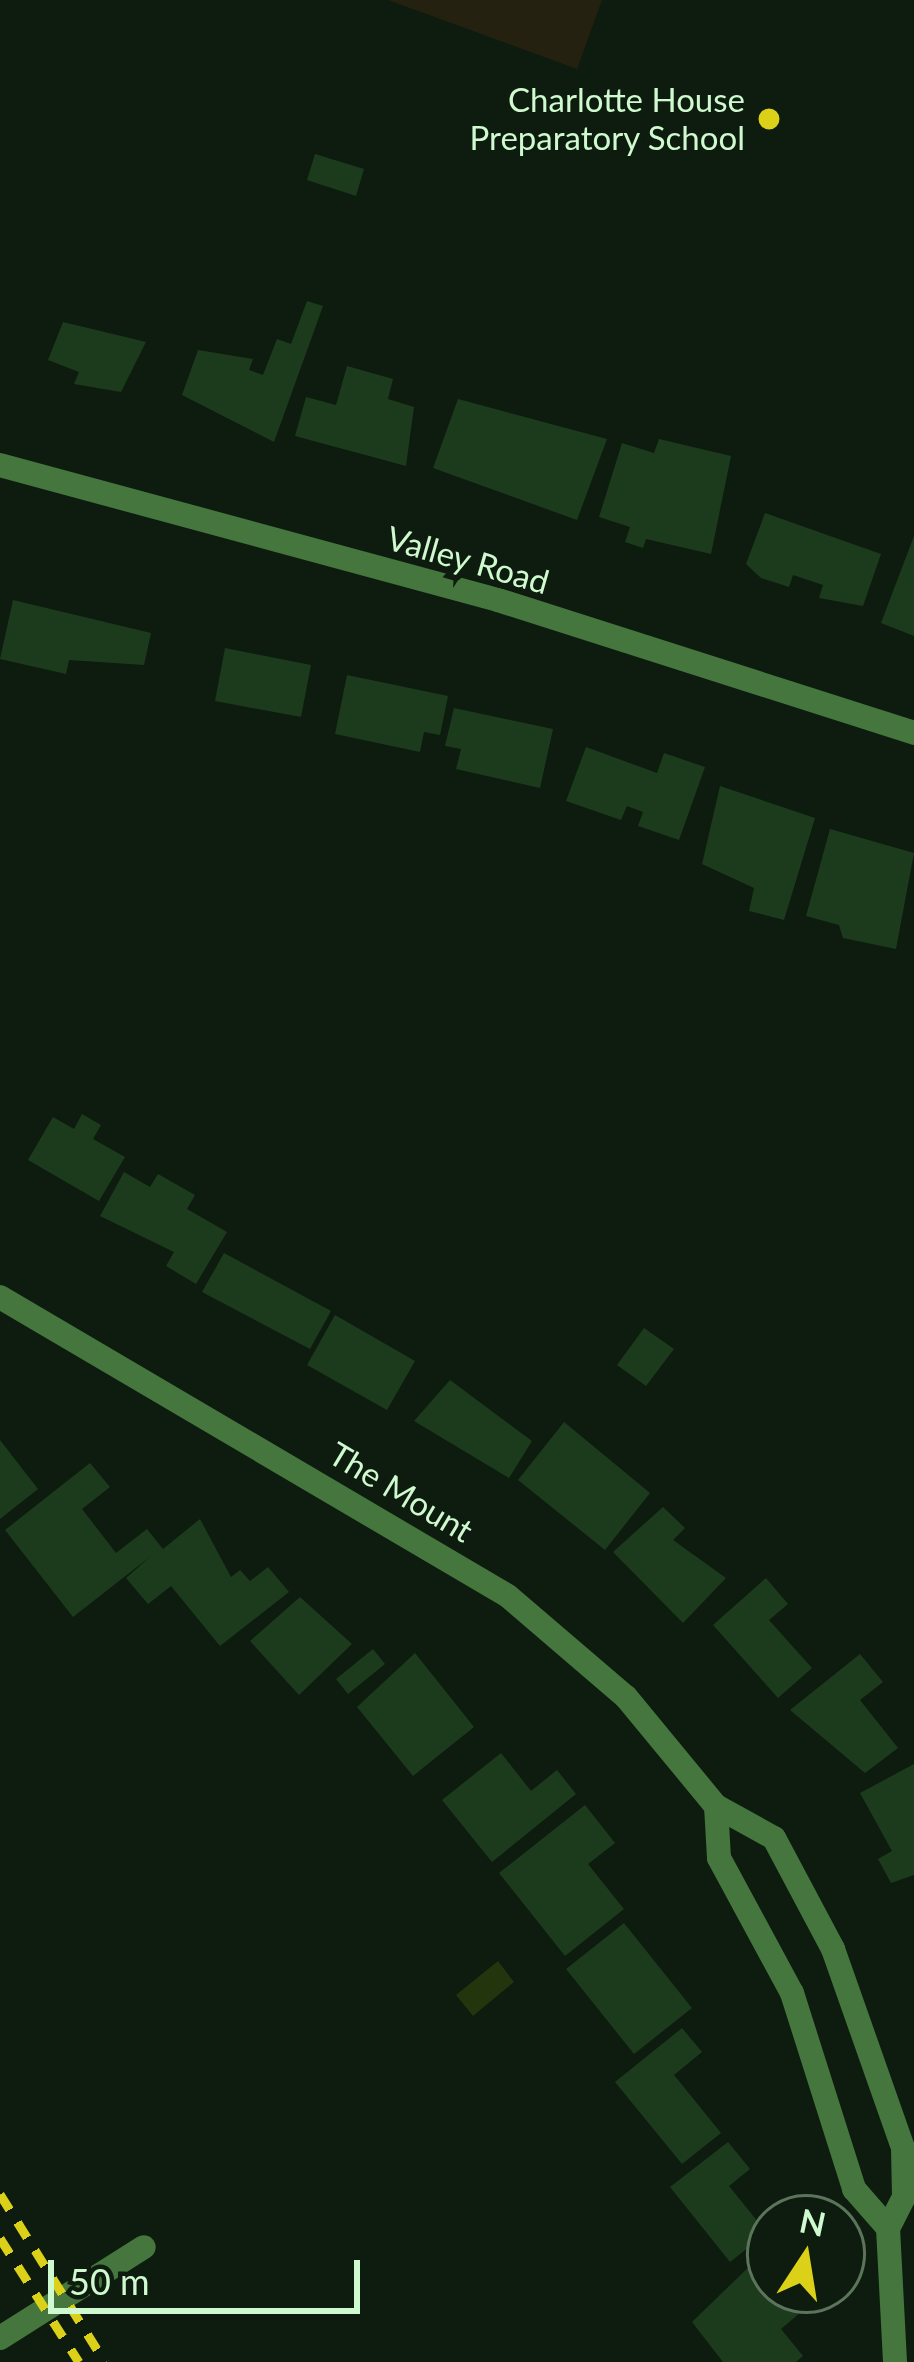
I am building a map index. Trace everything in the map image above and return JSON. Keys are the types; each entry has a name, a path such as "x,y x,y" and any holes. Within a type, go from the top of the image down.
{"street":[{"name":"Valley Road","path":"0,465 498,600 914,733"},
{"name":"The Mount","path":"0,1297 508,1596 626,1697 716,1806 774,1838 833,1949 903,2148 904,2197 888,2228 896,2362"},
{"path":"716,1806 719,1858 792,1993 854,2189 888,2228"},
{"path":"0,2338 144,2247"}],"shaded area":[{"path":"388,0 602,0 577,69"},
{"path":"498,1961 514,1982 473,2016 456,1995"}],"building":[{"path":"315,154 364,169 356,196 307,180"},
{"path":"307,301 323,306 274,442 182,395 198,350 253,359 249,370 263,375 277,339 291,344"},
{"path":"63,322 146,342 121,392 74,384 79,372 48,360"},
{"path":"347,366 393,379 388,399 414,407 406,466 295,436 306,397 336,405"},
{"path":"458,399 607,439 577,520 433,468"},
{"path":"659,439 731,456 711,554 646,539 643,548 625,542 630,527 599,517 622,443 654,453"},
{"path":"765,513 881,554 863,606 819,598 823,585 793,575 789,587 761,578 746,564"},
{"path":"914,536 914,636 881,623"},
{"path":"13,600 151,633 144,665 69,660 66,674 0,659"},
{"path":"225,648 311,665 301,717 215,701"},
{"path":"347,675 448,696 440,735 424,732 420,752 335,734"},
{"path":"454,708 553,729 540,788 456,769 461,749 445,746"},
{"path":"586,747 657,773 664,753 705,767 679,840 638,826 643,812 627,806 621,820 566,801"},
{"path":"720,786 815,818 784,920 749,911 754,888 702,864"},
{"path":"830,829 914,853 896,949 843,938 839,925 806,916"},
{"path":"82,1114 101,1125 93,1139 125,1157 99,1201 28,1160 53,1117 74,1129"},
{"path":"124,1172 150,1187 158,1174 195,1195 187,1209 227,1232 196,1284 166,1266 174,1252 100,1216"},
{"path":"224,1253 331,1311 310,1349 202,1292"},
{"path":"335,1315 415,1361 387,1410 307,1365"},
{"path":"644,1328 674,1349 646,1386 617,1365"},
{"path":"450,1380 532,1441 509,1478 414,1421"},
{"path":"564,1422 650,1493 605,1550 518,1480"},
{"path":"0,1440 38,1489 0,1519"},
{"path":"90,1463 110,1487 82,1509 116,1553 147,1529 163,1549 200,1519 231,1577 240,1570 250,1581 268,1567 289,1592 220,1646 171,1586 148,1604 126,1578 151,1556 73,1617 5,1530"},
{"path":"663,1507 685,1528 673,1540 726,1578 683,1623 613,1552"},
{"path":"766,1578 788,1604 769,1620 812,1668 778,1698 713,1625"},
{"path":"300,1597 352,1644 299,1695 250,1641"},
{"path":"373,1649 385,1664 348,1694 336,1679"},
{"path":"415,1653 474,1727 413,1776 357,1707"},
{"path":"860,1654 883,1682 860,1700 898,1748 865,1773 790,1710"},
{"path":"501,1753 531,1791 557,1770 576,1794 492,1862 442,1800"},
{"path":"914,1764 914,1875 891,1883 878,1859 892,1851 860,1793"},
{"path":"585,1805 615,1843 588,1864 624,1909 565,1956 499,1873"},
{"path":"624,1923 692,2008 634,2054 566,1969"},
{"path":"682,2028 702,2052 674,2075 721,2133 682,2164 615,2082"},
{"path":"728,2142 750,2169 729,2186 746,2207 746,2249 730,2262 670,2187"},
{"path":"746,2270 746,2314 799,2314 781,2329 803,2356 796,2362 723,2362 692,2322"}],"railway":[{"path":"0,2194 105,2362"},
{"path":"0,2238 79,2362"}],"place":[{"name":"Charlotte House Preparatory School","path":"769,119"}]}
